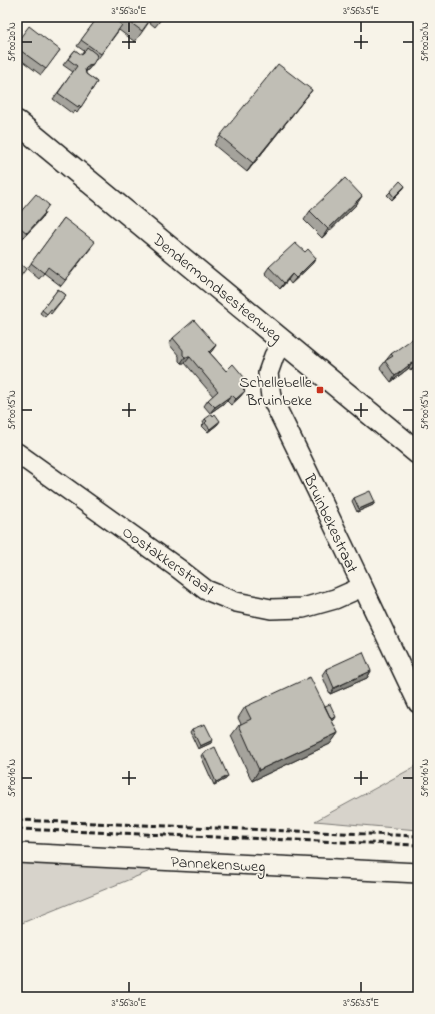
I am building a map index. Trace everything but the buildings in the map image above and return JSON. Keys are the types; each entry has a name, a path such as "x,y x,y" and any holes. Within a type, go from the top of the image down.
{"main road":[{"name":"Dendermondsesteenweg","path":"17,122 418,453"}],"street":[{"name":"Bruinbekestraat","path":"283,341 274,356 268,373 271,397 344,545 362,587 418,703"},
{"name":"Oostakkerstraat","path":"17,453 206,590 236,602 271,609 303,608 335,599 362,587"},
{"name":"Pannekensweg","path":"17,853 418,873"}],"shaded area":[{"path":"418,765 418,830 315,821"},
{"path":"17,861 160,867 17,925"}],"railway":[{"path":"17,820 418,836"},
{"path":"17,829 418,845"}],"place":[{"name":"Schellebelle Bruinbeke","path":"320,390"}]}
